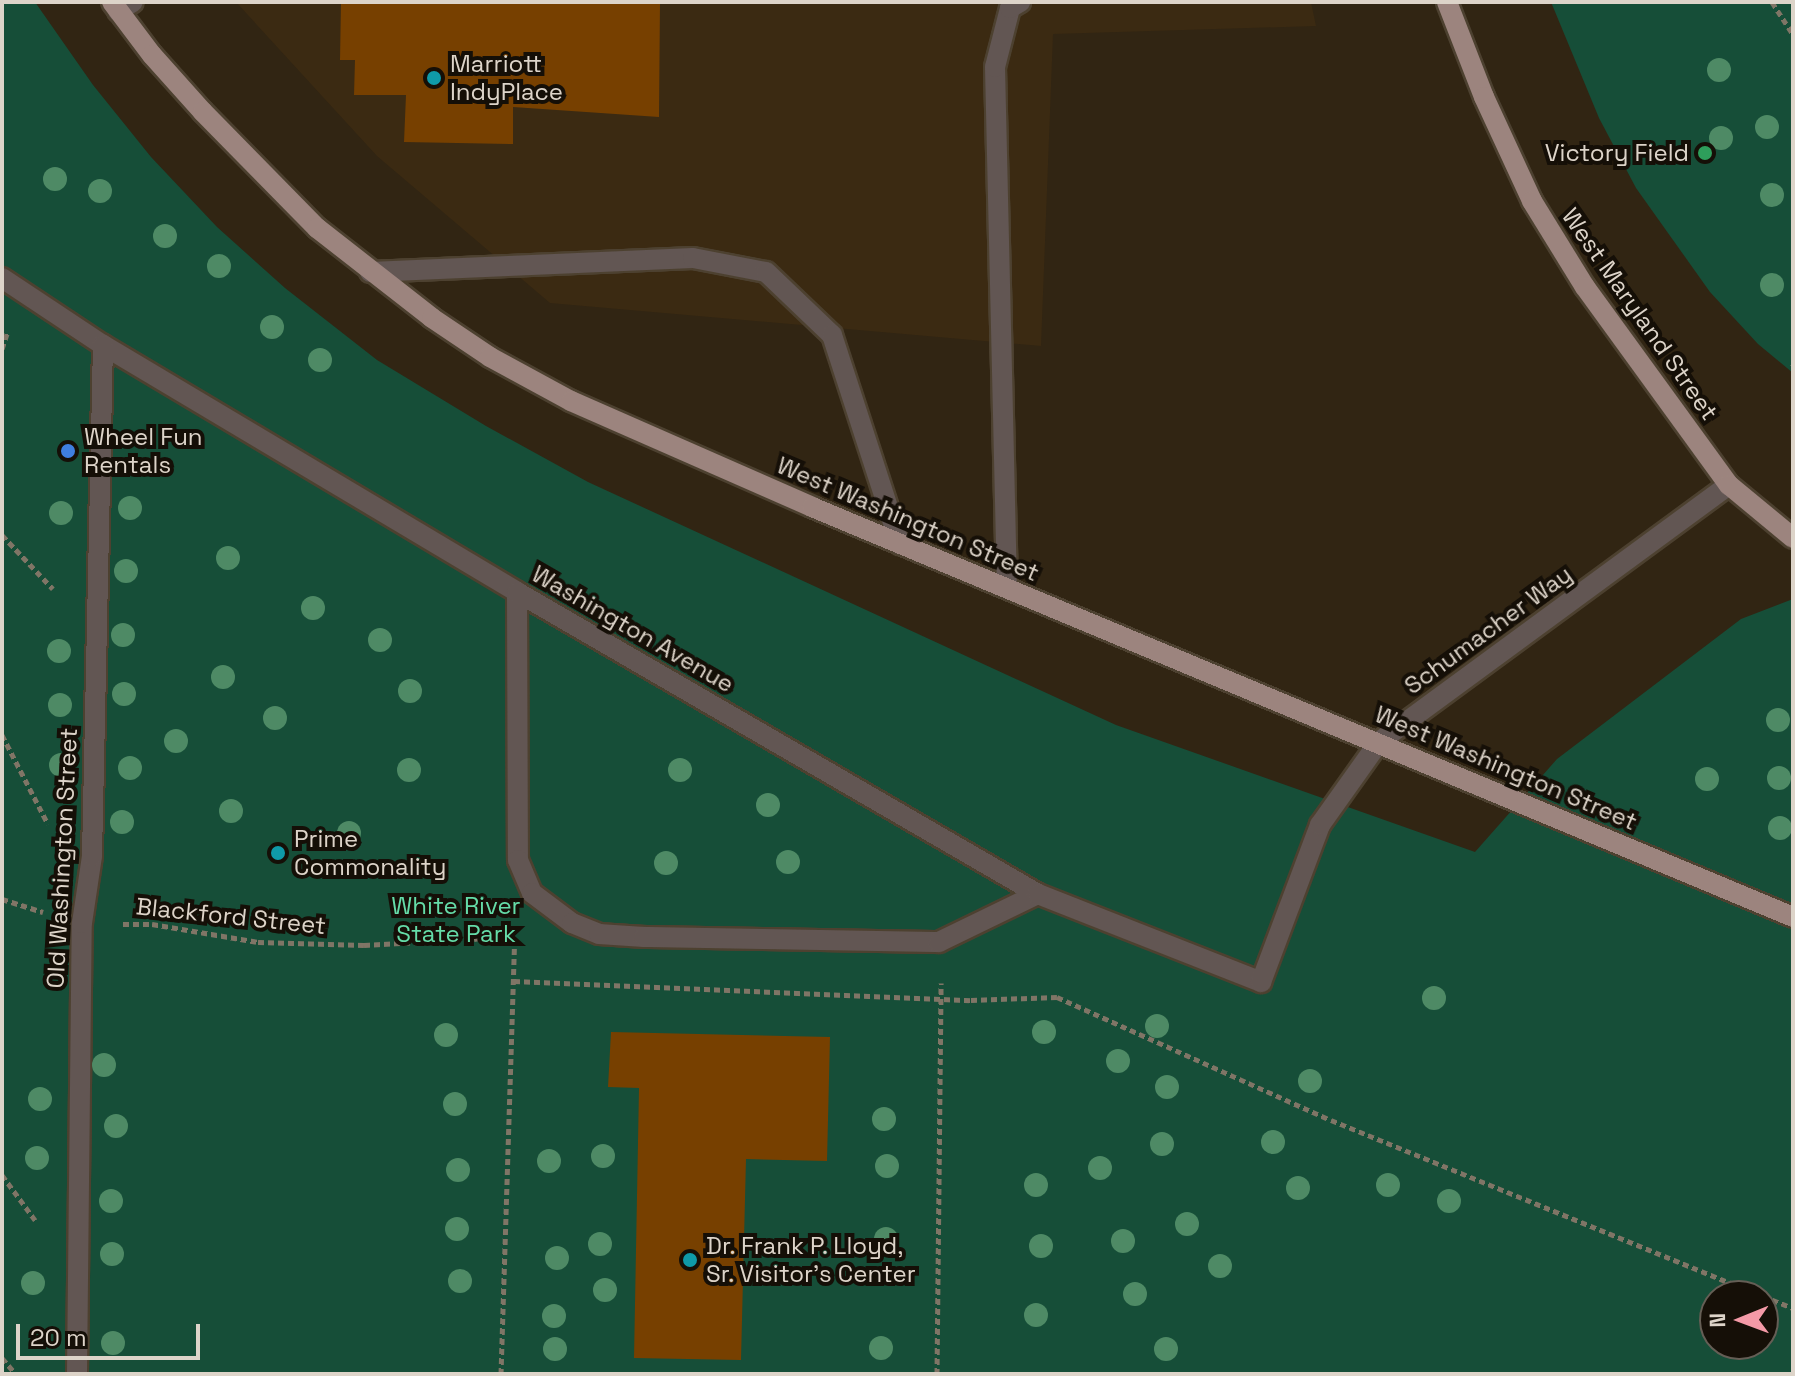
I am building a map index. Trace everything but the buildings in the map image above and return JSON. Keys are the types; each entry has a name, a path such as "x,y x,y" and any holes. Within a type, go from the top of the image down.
{"main road":[{"name":"West Maryland Street","path":"1447,2 1484,97 1532,201 1585,287 1729,485 1793,538"},
{"name":"West Washington Street","path":"121,5 152,55 317,228 370,272 490,357 571,401 900,544 1793,917"}],"street":[{"path":"1007,588 995,67 1010,8 1020,2"},
{"path":"370,272 693,258 766,272 832,335 900,544"},
{"name":"Washington Avenue","path":"2,278 103,345 517,592 1038,894 1261,982"},
{"name":"Old Washington Street","path":"77,1374 82,923 92,856 103,345"},
{"name":"Schumacher Way","path":"1261,982 1320,825 1379,742 1729,485"},
{"path":"517,592 518,860 532,893 572,923 599,934 939,942 1038,894"}],"path":[{"path":"1772,2 1793,34"},
{"path":"2,535 97,632"},
{"name":"Blackford Street","path":"2,899 82,923 152,924 258,942 364,945 474,939 516,932 514,981"},
{"path":"937,1374 939,942"},
{"path":"501,1374 514,981 971,1000 1057,997 1341,1124 1724,1280"},
{"path":"2,1358 16,1374"}],"shaded area":[{"path":"236,2 1311,2 1316,26 1053,34 1041,346 550,303 377,156"}],"green space":[{"name":"White River State Park","path":"2,2 35,2 93,85 151,157 217,227 285,288 377,360 486,426 588,482 1116,725 1475,852 1557,759 1741,619 1793,599 1793,1374 2,1374"},
{"name":"Victory Field","path":"1551,2 1793,2 1793,373 1758,344 1710,292 1636,188 1599,118"}],"place":[{"name":"Marriott IndyPlace","path":"434,78"},
{"name":"Victory Field","path":"1705,153"},
{"name":"Wheel Fun Rentals","path":"68,451"},
{"name":"Prime Commonality","path":"278,853"},
{"name":"Dr. Frank P. Lloyd, Sr. Visitor's Center","path":"690,1260"}]}
